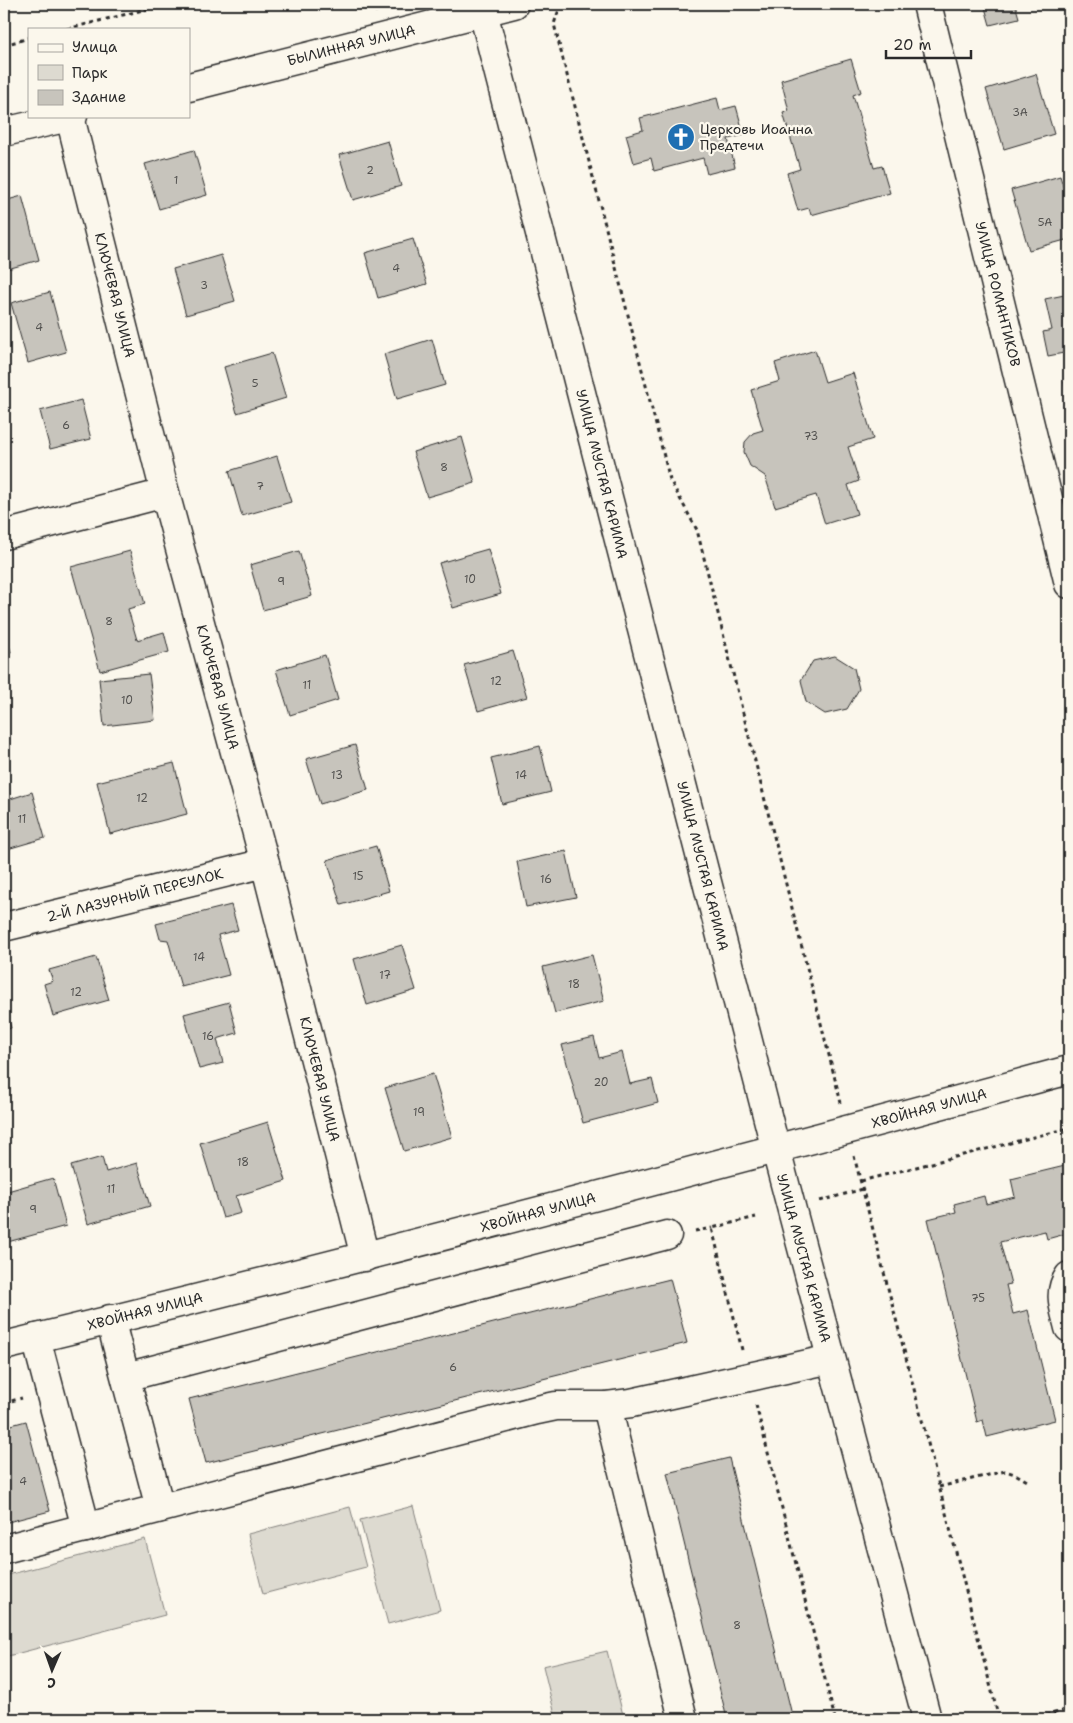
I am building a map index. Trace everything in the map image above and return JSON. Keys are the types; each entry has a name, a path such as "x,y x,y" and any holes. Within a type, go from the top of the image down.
{"street":[{"name":"БЫЛИННАЯ УЛИЦА","path":"190,86 482,8 514,4"},
{"name":"УЛИЦА РОМАНТИКОВ","path":"927,4 1069,584"},
{"name":"УЛИЦА МУСТАЯ КАРИМА","path":"482,8 776,1150 927,1719"},
{"path":"4,132 67,118"},
{"name":"КЛЮЧЕВАЯ УЛИЦА","path":"72,118 165,492 265,863 365,1257"},
{"path":"4,535 165,492"},
{"name":"2-Й ЛАЗУРНЫЙ ПЕРЕУЛОК","path":"4,927 265,863"},
{"name":"ХВОЙНАЯ УЛИЦА","path":"4,1346 365,1257 776,1150 1069,1070"},
{"path":"126,1377 667,1235"},
{"path":"1069,1276 1062,1290 1069,1328"},
{"path":"110,1319 160,1508"},
{"path":"36,1338 86,1528"},
{"path":"4,1549 537,1410 564,1406 607,1406 631,1403 831,1359"},
{"path":"607,1406 683,1719"}],"path":[{"path":"71,28 167,4"},
{"path":"562,4 554,24 670,480 697,530 999,1719"},
{"path":"4,45 28,38"},
{"path":"861,1181 1069,1128"},
{"path":"820,1200 863,1189"},
{"path":"756,1217 712,1228 835,1719"},
{"path":"939,1487 1005,1472 1015,1474 1029,1482"},
{"path":"1030,1719 1062,1711 1069,1707"}],"green space":[{"path":"413,1506 440,1610 388,1624 360,1520"},
{"path":"350,1507 366,1567 263,1594 248,1534"},
{"path":"145,1539 165,1615 4,1657 4,1576"},
{"path":"607,1651 624,1719 556,1719 543,1666"}],"building":[{"path":"984,4 1015,4 1019,18 990,25"},
{"path":"851,59 861,92 853,95 874,168 882,166 890,193 811,215 809,208 798,211 787,173 800,169 783,113 789,111 781,80"},
{"path":"1036,74 1054,134 1004,149 986,89"},
{"name":"Церковь Иоанна Предтечи","path":"717,98 720,110 736,106 744,135 728,139 735,167 707,174 703,158 654,171 651,158 634,163 626,135 643,130 640,118"},
{"path":"388,141 401,186 353,200 339,155"},
{"path":"194,150 207,195 159,209 145,164"},
{"path":"1060,176 1069,205 1069,239 1029,250 1011,190"},
{"path":"22,196 39,260 4,270 4,201"},
{"path":"413,239 427,284 378,298 365,253"},
{"path":"221,255 235,301 186,315 173,269"},
{"path":"50,292 66,352 28,363 11,303"},
{"path":"1069,294 1069,352 1048,356 1043,332 1052,330 1045,299"},
{"path":"432,339 445,385 397,399 384,354"},
{"path":"815,350 825,382 853,373 873,439 848,447 859,481 848,485 857,514 825,524 816,495 775,507 765,476 750,466 744,452 745,442 753,433 763,430 751,390 780,381 775,363"},
{"path":"272,353 286,398 237,413 224,367"},
{"path":"1069,380 1069,402 1064,382"},
{"path":"81,400 91,439 50,449 40,411"},
{"path":"462,437 475,483 427,497 413,452"},
{"path":"277,456 291,502 242,516 229,471"},
{"path":"488,549 501,594 453,608 439,563"},
{"path":"130,551 145,604 128,609 137,640 164,632 169,652 100,671 71,567"},
{"path":"299,551 312,596 263,610 250,565"},
{"path":"4,628 11,652 4,654"},
{"path":"513,651 527,697 478,711 464,665"},
{"path":"325,655 338,700 290,715 276,670"},
{"path":"835,656 854,668 859,689 847,709 825,714 806,702 801,680 813,661"},
{"path":"149,674 155,720 104,726 99,679"},
{"path":"355,745 368,790 320,804 306,759"},
{"path":"540,746 551,792 502,804 491,758"},
{"path":"174,763 187,814 110,834 97,782"},
{"path":"32,792 45,838 4,850 4,801"},
{"path":"376,846 389,891 341,905 327,860"},
{"path":"566,851 576,897 526,907 517,862"},
{"path":"231,905 238,930 218,935 229,975 181,987 168,940 160,939 156,924"},
{"path":"402,945 416,990 367,1005 354,959"},
{"path":"592,955 604,1001 555,1013 543,967"},
{"path":"96,957 109,1000 53,1016 44,984 53,981 49,970"},
{"path":"229,1002 237,1033 217,1039 223,1063 199,1069 184,1014"},
{"path":"4,1005 11,1028 4,1031"},
{"path":"594,1037 599,1058 622,1052 630,1084 652,1079 658,1103 583,1123 562,1045"},
{"path":"433,1074 452,1137 404,1151 385,1088"},
{"path":"268,1122 286,1181 236,1196 241,1213 223,1218 200,1143"},
{"path":"102,1157 106,1172 137,1163 150,1206 88,1224 71,1166"},
{"path":"1069,1165 1069,1233 1047,1239 1045,1231 1000,1242 1011,1284 1006,1285 1013,1314 1028,1310 1055,1420 987,1437 983,1420 977,1422 928,1219 956,1212 954,1204 984,1196 986,1204 1015,1197 1011,1179"},
{"path":"53,1178 66,1226 4,1243 4,1192"},
{"path":"670,1279 687,1343 206,1463 189,1399"},
{"path":"26,1421 50,1511 4,1523 4,1427"},
{"path":"729,1458 793,1719 727,1719 667,1473"}],"place":[{"name":"Церковь Иоанна Предтечи","path":"681,137"}]}
